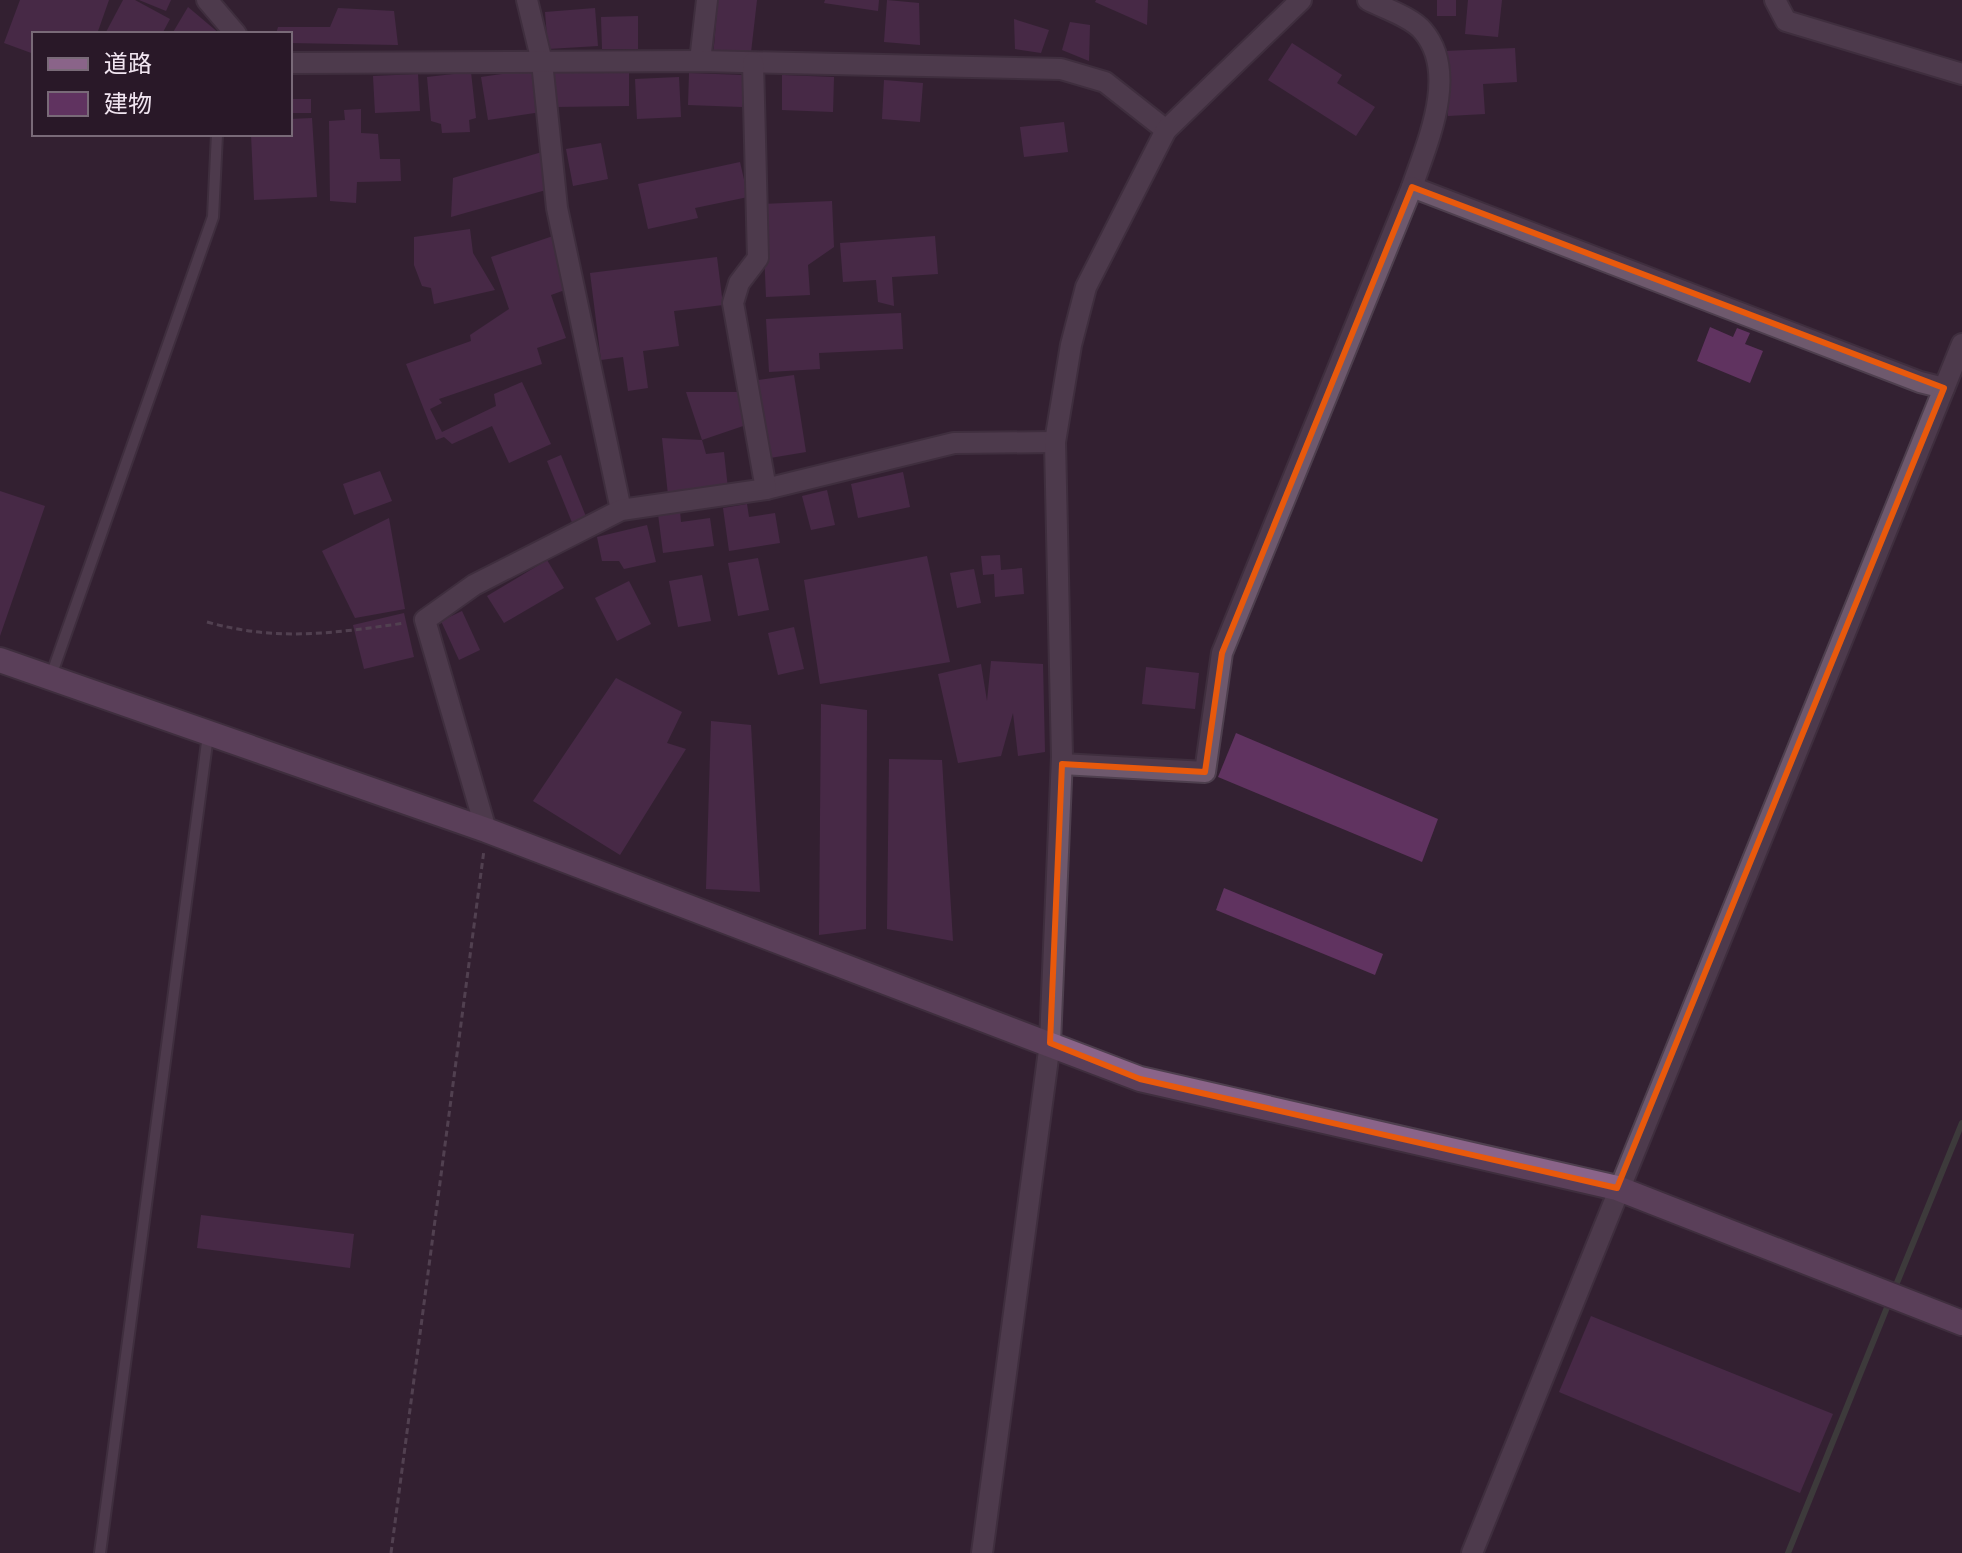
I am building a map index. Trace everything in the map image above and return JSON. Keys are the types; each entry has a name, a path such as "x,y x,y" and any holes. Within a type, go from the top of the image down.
{"street":[{"path":"207,0 234,32"},
{"path":"527,0 542,62 557,208 621,510"},
{"path":"700,61 707,0"},
{"path":"982,1553 1050,1043 1062,764 1055,442 1086,287 1166,130 1301,0"},
{"path":"1062,764 1205,772 1222,653 1412,187 1437,116 1439,67 1423,30 1368,0"},
{"path":"1775,0 1786,21 1962,74"},
{"path":"292,63 700,61 1061,69 1105,82 1166,130"},
{"path":"753,63 758,258 739,283 733,303 766,489"},
{"path":"1412,187 1877,366 1944,388"},
{"path":"1472,1553 1617,1188 1962,344"},
{"path":"486,830 425,620 474,585 621,510 766,489 954,443 1055,442"},
{"path":"0,660 486,830 1140,1079 1617,1188 1962,1323"}],"lane":[{"path":"50,677 213,217 217,136"},
{"path":"100,1553 208,733"}],"path":[{"path":"207,622 246,633 316,636 425,620"},
{"path":"391,1553 486,830"}],"highlighted area":[{"path":"1412,187 1944,388 1617,1188 1140,1079 1050,1043 1062,764 1205,772 1222,653"}],"building":[{"path":"20,0 109,0 98,32 32,32 32,53 4,43"},
{"path":"123,0 135,0 170,19 163,32 106,32"},
{"path":"139,0 171,0 166,11"},
{"path":"718,0 757,0 750,61 713,57"},
{"path":"825,0 879,0 878,11 824,3"},
{"path":"887,0 919,3 920,45 884,42"},
{"path":"1148,0 1147,25 1095,2"},
{"path":"1437,0 1456,0 1456,16 1437,16"},
{"path":"1468,0 1502,0 1498,37 1465,34"},
{"path":"188,7 218,32 173,32"},
{"path":"338,8 394,11 398,45 292,43 292,32 277,32 278,27 330,27"},
{"path":"595,8 598,46 548,49 545,12"},
{"path":"638,16 638,49 602,49 601,17"},
{"path":"1014,19 1049,30 1041,53 1015,49"},
{"path":"1070,22 1090,25 1089,61 1062,50"},
{"path":"1292,43 1342,75 1337,83 1375,107 1356,136 1268,80"},
{"path":"1515,48 1517,82 1483,84 1485,114 1448,116 1445,51"},
{"path":"541,68 548,111 488,120 481,77"},
{"path":"629,71 629,106 554,107 553,73"},
{"path":"471,72 476,118 469,120 470,132 442,133 441,124 431,121 427,77"},
{"path":"689,73 743,75 742,107 688,105"},
{"path":"418,74 420,111 375,113 373,76"},
{"path":"782,75 834,77 833,112 782,110"},
{"path":"679,77 681,117 637,119 635,79"},
{"path":"884,80 923,83 920,122 882,119"},
{"path":"292,99 311,99 311,113 292,113"},
{"path":"361,109 361,133 378,134 380,159 400,159 401,181 357,182 356,203 330,201 329,121 345,120 344,110"},
{"path":"312,118 317,197 254,200 251,136 292,136 292,119"},
{"path":"1064,122 1068,152 1024,157 1020,127"},
{"path":"601,143 608,179 573,186 566,149"},
{"path":"542,152 553,188 451,217 453,178"},
{"path":"740,162 748,197 695,208 698,218 648,229 638,184"},
{"path":"832,201 834,247 808,265 810,295 766,297 762,204"},
{"path":"470,229 473,253 495,290 434,304 431,288 422,286 414,265 414,237"},
{"path":"559,234 576,286 551,295 566,338 537,348 542,364 439,399 442,403 430,409 442,432 496,406 494,394 522,382 551,444 509,463 492,426 452,444 444,437 436,440 406,364 471,341 470,335 509,309 491,257"},
{"path":"935,236 938,274 892,277 894,306 878,302 876,280 843,282 840,243"},
{"path":"717,257 723,305 674,311 679,346 643,351 648,388 628,391 623,357 601,360 590,273"},
{"path":"901,313 903,349 819,353 820,369 769,372 766,319"},
{"path":"1710,327 1733,337 1737,328 1750,333 1745,344 1763,351 1750,383 1697,361"},
{"path":"794,375 806,452 770,458 758,380"},
{"path":"686,392 738,392 749,424 702,440"},
{"path":"662,438 702,440 706,454 724,452 728,489 668,495"},
{"path":"561,455 587,519 573,525 547,461"},
{"path":"380,471 392,501 354,515 343,484"},
{"path":"903,472 910,507 858,518 851,484"},
{"path":"827,490 835,525 811,530 802,496"},
{"path":"0,491 45,506 0,636"},
{"path":"747,504 749,517 775,513 780,543 729,551 723,508"},
{"path":"680,511 681,522 710,518 714,546 663,553 658,514"},
{"path":"389,518 405,609 355,618 322,551"},
{"path":"647,525 656,562 624,569 619,561 602,561 597,537"},
{"path":"1000,555 1001,570 1022,568 1024,594 995,597 994,574 983,575 981,556"},
{"path":"927,556 950,662 820,684 804,580"},
{"path":"758,558 769,610 738,616 728,563"},
{"path":"547,560 564,588 504,623 487,596"},
{"path":"974,569 981,603 957,608 950,573"},
{"path":"702,575 711,621 678,627 669,581"},
{"path":"629,581 651,624 617,641 595,598"},
{"path":"462,611 480,650 459,660 441,621"},
{"path":"404,613 414,657 364,669 353,625"},
{"path":"794,627 804,669 778,675 768,633"},
{"path":"991,661 1043,664 1045,752 1018,756 1013,713 1001,756 958,763 938,674 981,664 987,701"},
{"path":"1146,667 1199,673 1195,709 1142,704"},
{"path":"616,678 682,712 667,743 686,749 620,855 533,801"},
{"path":"821,704 867,710 866,929 819,935"},
{"path":"711,721 751,725 760,892 706,889"},
{"path":"1236,733 1438,819 1422,862 1218,777"},
{"path":"889,759 942,760 953,941 887,929"},
{"path":"1224,888 1383,954 1375,975 1216,910"},
{"path":"201,1215 354,1234 350,1268 197,1248"},
{"path":"1591,1316 1833,1414 1800,1493 1559,1392"}],"waterway":[{"path":"1894,1290 1962,1123"},
{"path":"1788,1553 1890,1300"}]}
